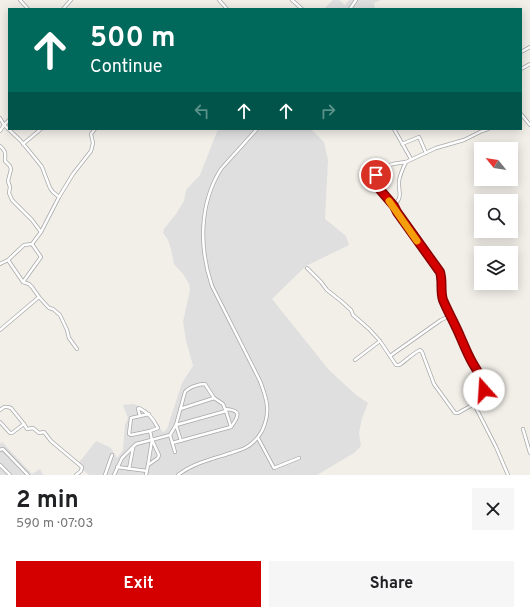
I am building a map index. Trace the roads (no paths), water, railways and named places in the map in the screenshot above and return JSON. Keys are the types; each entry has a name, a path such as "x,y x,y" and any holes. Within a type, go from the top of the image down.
{"street":[{"path":"20,0 27,8"},
{"path":"64,8 71,0"},
{"path":"218,0 226,8"},
{"path":"292,0 301,8"},
{"path":"522,115 530,125"},
{"path":"0,118 8,129"},
{"path":"0,131 8,121"},
{"path":"9,130 42,167 50,188 59,197"},
{"path":"23,144 40,130"},
{"path":"0,264 8,260 24,246 32,244 41,232 73,174 91,151 93,143 91,134 94,130"},
{"path":"178,475 183,470 198,463 245,448 258,438 268,412 265,393 260,381 212,286 205,262 203,239 206,204 216,176 256,130"},
{"path":"395,130 411,159"},
{"path":"307,268 327,290 342,301 351,310 353,315 369,329 380,341 396,365 399,365 407,360 420,350 434,384 455,413 458,413 477,402 482,397 484,390 482,378 468,354 443,300 440,272 394,206 376,185 374,179 380,171 391,164 406,162 436,148 464,140 481,130"},
{"path":"402,144 419,137 426,153"},
{"path":"0,146 5,153 5,161 11,169 8,181 10,187 9,193 12,200 32,220 41,232"},
{"path":"394,206 399,200 399,183 402,170 406,162"},
{"path":"23,282 41,257 32,244"},
{"path":"8,260 23,282 29,284 49,308 53,309 60,315 69,338 77,349"},
{"path":"0,330 39,297"},
{"path":"390,356 441,320 450,316"},
{"path":"355,360 380,341"},
{"path":"175,452 170,435 176,425 185,392 188,389 205,384 214,398 223,404 231,427"},
{"path":"180,409 214,398"},
{"path":"474,404 496,447 508,475"},
{"path":"0,410 4,406 9,407 27,429 33,428 40,433 44,432 82,467 81,471 76,475"},
{"path":"114,475 122,458 133,446 151,435 158,428 149,414 139,408 140,416"},
{"path":"172,443 231,427 238,414 231,409 176,425"},
{"path":"149,414 131,419 129,434 132,436 170,435"},
{"path":"0,422 11,434 24,424"},
{"path":"176,425 181,441"},
{"path":"523,429 530,453"},
{"path":"148,465 158,458 159,455 151,435"},
{"path":"117,467 146,473 151,435"},
{"path":"258,438 274,468 299,458"},
{"path":"129,469 133,446"},
{"path":"0,450 3,449 28,475"},
{"path":"105,475 112,455"},
{"path":"0,465 10,475"}]}
